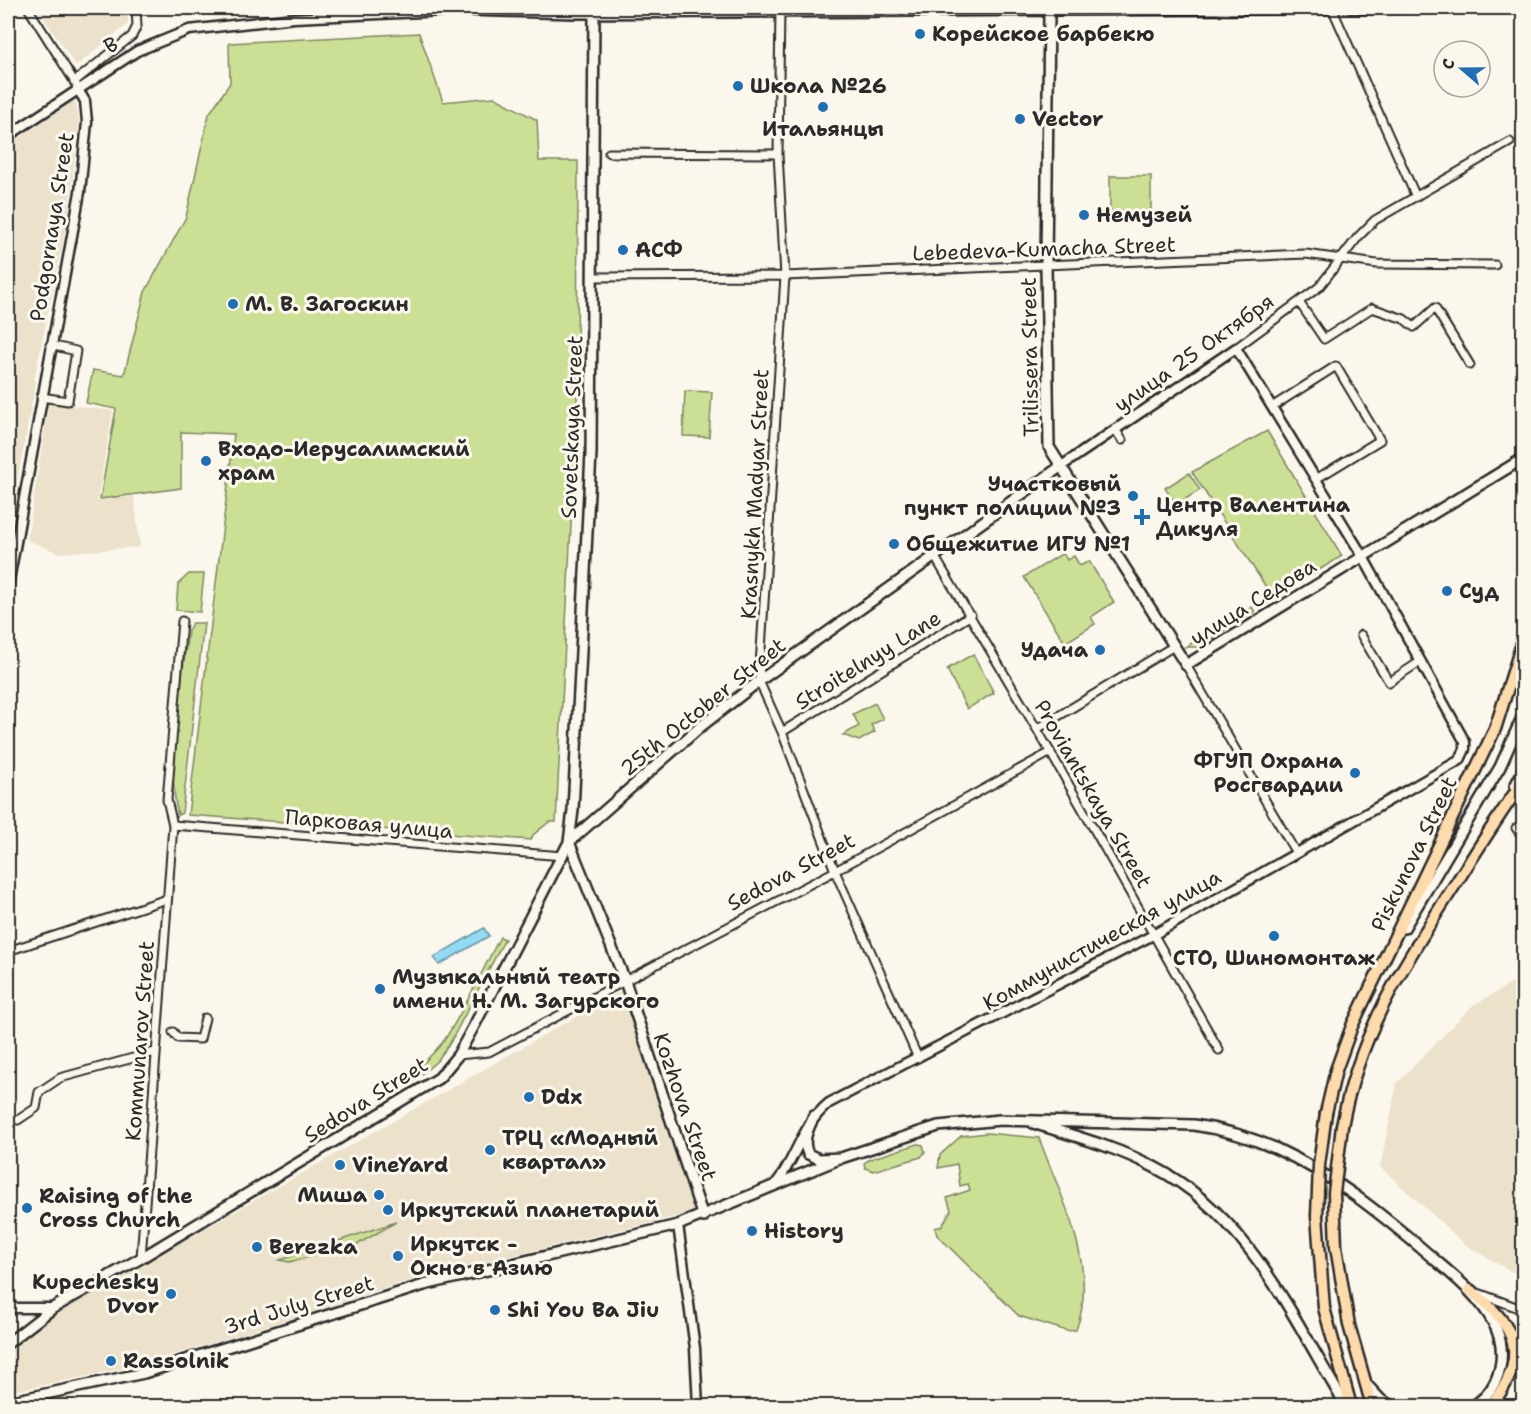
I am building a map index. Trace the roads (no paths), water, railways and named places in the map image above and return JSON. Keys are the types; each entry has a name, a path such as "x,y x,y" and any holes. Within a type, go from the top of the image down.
{"main road":[{"path":"465,9 594,12 780,9 1399,8"},
{"name":"Trilissera Street","path":"1049,10 1046,265 1048,447 1186,665"},
{"name":"Sovetskaya Street","path":"569,842 573,810 591,453 594,277 594,12"},
{"name":"улица Седова","path":"1186,665 1362,555 1524,458"},
{"name":"25th October Street","path":"458,1055 569,842 699,728 759,681 1060,467"},
{"name":"Piskunova Street","path":"1386,958 1495,729 1524,637"},
{"name":"Piskunova Street","path":"1386,958 1477,809 1524,713"},
{"path":"1372,1407 1349,1325 1336,1247 1334,1193 1342,1126 1360,1056 1383,1003 1524,769"},
{"path":"1494,822 1524,780"},
{"name":"Kozhova Street","path":"569,842 624,978 703,1216"},
{"path":"1351,1407 1324,1308 1317,1216 1319,1165 1326,1113 1341,1056 1386,958"},
{"name":"Sedova Street","path":"53,1308 141,1258 440,1078 458,1055"},
{"path":"814,1116 805,1138 807,1152 819,1159 841,1158"},
{"path":"1023,1119 1139,1160 1180,1183 1210,1206 1258,1260 1346,1407"},
{"name":"3rd July Street","path":"8,1402 144,1373 424,1285 678,1225 841,1158 939,1126 1023,1119 1194,1125 1259,1142 1299,1160 1349,1190 1470,1290 1493,1322 1502,1353 1495,1385 1485,1398 1473,1407"},
{"path":"1470,1290 1489,1304 1504,1322 1511,1338 1515,1362 1509,1382 1490,1407"},
{"path":"8,1343 53,1308"},
{"path":"1363,1377 1373,1393 1392,1407"}],"street":[{"path":"27,8 76,85 132,36 137,26 136,8"},
{"path":"1332,8 1416,197"},
{"name":"B","path":"8,136 76,85 137,51 189,30 294,18 465,9"},
{"name":"Krasnykh Madyar Street","path":"780,9 777,154 784,276 759,681 782,732 835,871 918,1058"},
{"name":"Podgornaya Street","path":"8,586 85,158 87,122 85,101 76,85"},
{"name":"улица 25 Октября","path":"1060,467 1236,348 1319,287 1358,237 1375,220 1510,142"},
{"path":"609,153 777,154"},
{"name":"Lebedeva-Kumacha Street","path":"594,277 784,276 1306,254 1377,264 1495,265"},
{"path":"1299,302 1324,339 1372,308 1404,319 1414,327 1436,308 1470,365"},
{"path":"41,397 68,401 76,351 50,345"},
{"path":"1236,348 1362,555 1421,661 1389,682 1361,635"},
{"path":"1272,407 1336,366 1380,440 1316,479"},
{"path":"1115,429 1122,440"},
{"path":"8,552 15,540"},
{"name":"Proviantskaya Street","path":"935,557 1051,752 1219,1050"},
{"name":"Stroitelnyy Lane","path":"782,732 971,615"},
{"name":"Kommunarov Street","path":"141,1258 173,825 167,800 182,621"},
{"name":"улица Седова","path":"1037,729 1174,646"},
{"name":"Коммунистическая улица","path":"774,1187 783,1176 814,1116 829,1103 1153,935 1460,760 1463,756 1465,742 1421,661"},
{"name":"Trilissera Street","path":"1186,665 1296,853"},
{"name":"Sedova Street","path":"458,1055 489,1052 624,978 835,871 1051,752"},
{"name":"Парковая улица","path":"173,825 563,856"},
{"path":"1516,828 1524,838"},
{"path":"8,951 167,899"},
{"path":"172,1032 178,1038 200,1039 205,1018"},
{"path":"18,1120 36,1108 39,1092 60,1078 155,1052"},
{"path":"678,1225 695,1348 698,1407"},
{"path":"1470,1290 1524,1310"},
{"path":"8,1308 53,1308"},
{"path":"1515,1362 1524,1340"},
{"path":"37,1396 41,1407"}],"water":[{"path":"484,928 489,936 439,965 434,957"}],"place":[{"name":"Корейское барбекю","path":"920,34"},
{"name":"Школа №26","path":"738,86"},
{"name":"Итальянцы","path":"823,107"},
{"name":"Vector","path":"1020,119"},
{"name":"Немузей","path":"1084,215"},
{"name":"АСФ","path":"623,250"},
{"name":"М. В. Загоскин","path":"233,304"},
{"name":"Входо-Иерусалимский храм","path":"206,461"},
{"name":"Участковый пункт полиции №3","path":"1133,496"},
{"name":"Центр Валентина Дикуля","path":"1142,517"},
{"name":"Общежитие ИГУ №1","path":"894,544"},
{"name":"Суд","path":"1447,591"},
{"name":"Удача","path":"1100,650"},
{"name":"ФГУП Охрана Росгвардии","path":"1355,773"},
{"name":"СТО, Шиномонтаж","path":"1274,936"},
{"name":"Музыкальный театр имени Н. М. Загурского","path":"380,989"},
{"name":"Ddx","path":"529,1097"},
{"name":"ТРЦ «Модный квартал»","path":"490,1150"},
{"name":"VineYard","path":"340,1165"},
{"name":"Миша","path":"379,1195"},
{"name":"Raising of the Cross Church","path":"27,1208"},
{"name":"Иркутский планетарий","path":"388,1210"},
{"name":"History","path":"752,1231"},
{"name":"Berezka","path":"257,1247"},
{"name":"Иркутск - Окно в Азию","path":"398,1256"},
{"name":"Kupechesky Dvor","path":"171,1294"},
{"name":"Shi You Ba Jiu","path":"495,1310"},
{"name":"Rassolnik","path":"111,1361"}]}
